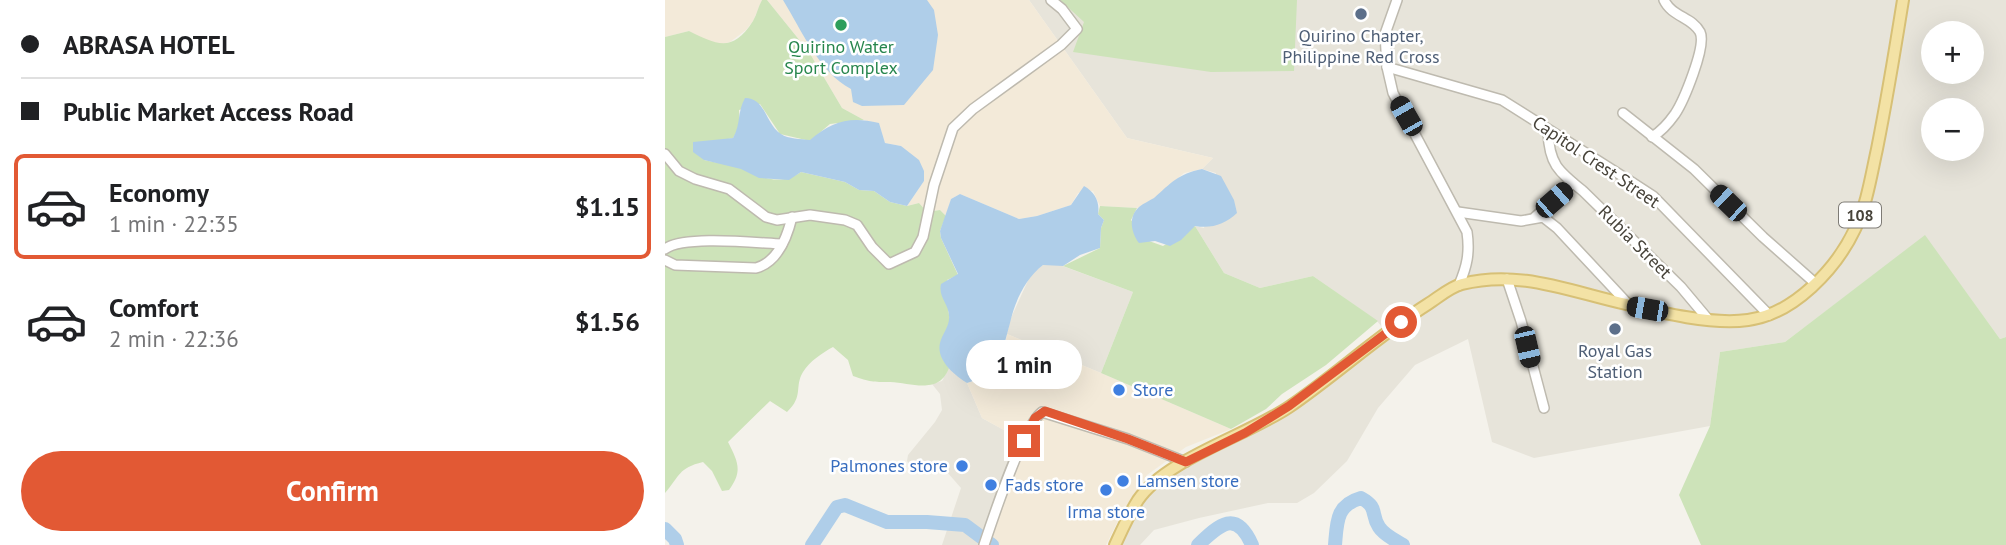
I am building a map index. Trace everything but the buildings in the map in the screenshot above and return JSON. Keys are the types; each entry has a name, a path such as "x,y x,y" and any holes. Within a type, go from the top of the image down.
{"main road":[{"name":"108","path":"1115,545 1138,500 1167,471 1245,433 1289,406 1377,338 1459,285 1507,279 1528,280 1629,305 1707,318 1748,320 1769,315 1796,300 1815,283 1842,251 1864,208 1885,109 1903,0"}],"street":[{"path":"665,154 679,171 695,179 729,188 766,217 777,220 810,215 828,216 857,225 872,247 889,264 915,251 923,237 934,184 953,128 973,109 1061,45 1077,29 1062,9 1051,0"},
{"path":"1397,0 1385,34 1387,67 1393,93 1467,232 1467,265 1459,285"},
{"path":"1652,136 1663,130 1681,103 1701,40 1696,28 1671,10 1664,0"},
{"name":"Capitol Crest Street","path":"1387,67 1502,100 1519,109 1548,131 1653,197 1769,315"},
{"path":"1623,113 1694,169 1763,237 1815,283"},
{"name":"Rubia Street","path":"1548,131 1549,152 1556,165 1681,287 1707,318"},
{"path":"1535,217 1573,183"},
{"path":"1458,212 1521,222 1543,216 1629,305"},
{"path":"665,260 675,265 755,268 771,262 782,244 792,217"},
{"path":"665,249 676,243 691,241 782,244"},
{"path":"1507,279 1544,408"},
{"path":"984,545 1022,446 1035,418 1042,412 1117,435 1186,462"}],"shaded area":[{"path":"665,0 762,0 746,30 730,42 720,45 701,39 689,31 665,37"},
{"path":"767,0 1029,0 1127,138 1213,158 1202,169 1184,173 1152,200 1137,208 1100,206 1093,191 1078,193 1071,205 1019,219 960,194 951,199 946,216 940,210 927,212 919,203 907,206 924,181 901,146 885,143 879,124 864,120 842,108 809,52"},
{"path":"1029,0 2006,0 2006,337 2000,339 1925,236 1785,342 1720,352 1710,426 1534,458 1492,442 1468,339 1415,365 1378,408 1347,461 1314,493 1297,503 1268,503 1199,518 1154,530 1140,545 1115,545 1150,486 1289,406 1386,332 1377,321 1313,276 1260,288 1224,273 1195,226 1204,228 1216,173 1202,169 1213,158 1127,138"},
{"path":"1057,264 1133,292 1101,373 1007,334 1010,320 1031,274 1043,265"},
{"path":"1007,334 1231,429 1186,447 1147,475 1121,515 1106,545 995,545 989,532 1024,441 982,418 967,383 977,380 994,366 1005,346"},
{"path":"949,368 967,383 982,418 1024,441 989,532 995,545 942,545 961,488 947,472 915,472 907,461 908,455 942,410 940,394 932,384 942,381"}],"green space":[{"path":"762,0 767,0 809,52 842,108 864,120 830,124 810,141 780,134 760,104 739,110 740,126 733,138 723,140 704,160 779,180 801,172 845,182 859,190 874,191 890,202 907,206 919,203 927,212 940,210 946,216 940,231 941,238 958,275 947,280 949,323 942,339 941,350 949,368 939,382 932,385 871,381 853,376 848,360 833,347 809,364 803,372 795,401 787,412 770,401 728,442 737,466 736,477 729,490 722,491 712,471 703,462 680,473 665,493 665,37 689,31 707,40 731,42 753,21"},
{"path":"1060,0 1297,0 1294,71 1211,72 1073,52 1084,22"},
{"path":"1100,206 1137,208 1131,220 1149,241 1163,246 1195,226 1224,273 1260,288 1313,276 1378,321 1326,365 1282,394 1266,409 1231,429 1101,373 1133,292 1063,266 1100,248 1104,220 1098,214"},
{"path":"1925,235 2000,339 2006,337 2006,545 1701,545 1679,495 1710,426 1720,352 1785,342"}],"water":[{"path":"783,0 927,0 934,10 938,35 933,70 904,105 862,106 853,102 851,89 820,62"},
{"path":"745,98 757,102 776,130 791,138 810,140 834,124 850,120 879,123 885,143 901,146 919,160 924,171 924,181 907,206 890,202 874,191 859,190 845,182 801,172 789,180 759,178 741,169 704,160 693,152 693,142 733,138"},
{"path":"1202,169 1221,176 1234,200 1237,213 1218,225 1195,226 1181,240 1170,246 1155,241 1139,243 1132,225 1136,211 1175,180"},
{"path":"1084,186 1096,198 1098,214 1104,220 1100,248 1080,255 1063,266 1043,265 1037,271 1018,299 998,360 987,373 967,383 947,366 939,349 949,320 941,284 958,274 940,231 951,199 960,194 1019,219 1071,205"}],"waterway":[{"path":"1335,545 1342,510 1361,498 1372,508 1381,530 1403,545"},
{"path":"812,545 837,507 845,505 887,522 965,525 992,545"},
{"path":"1198,545 1213,531 1227,524 1240,527 1252,545"},
{"path":"665,529 677,545"}],"place":[{"name":"Quirino Chapter, Philippine Red Cross","path":"1361,14"},
{"name":"Quirino Water Sport Complex","path":"841,25"},
{"name":"Royal Gas Station","path":"1615,329"},
{"name":"Store","path":"1119,390"},
{"name":"Palmones store","path":"962,466"},
{"name":"Lamsen store","path":"1123,481"},
{"name":"Fads store","path":"991,485"},
{"name":"Irma store","path":"1106,490"}],"route":[{"path":"1024,441 1035,418 1045,411 1186,462 1245,433 1289,406 1401,322"}]}
